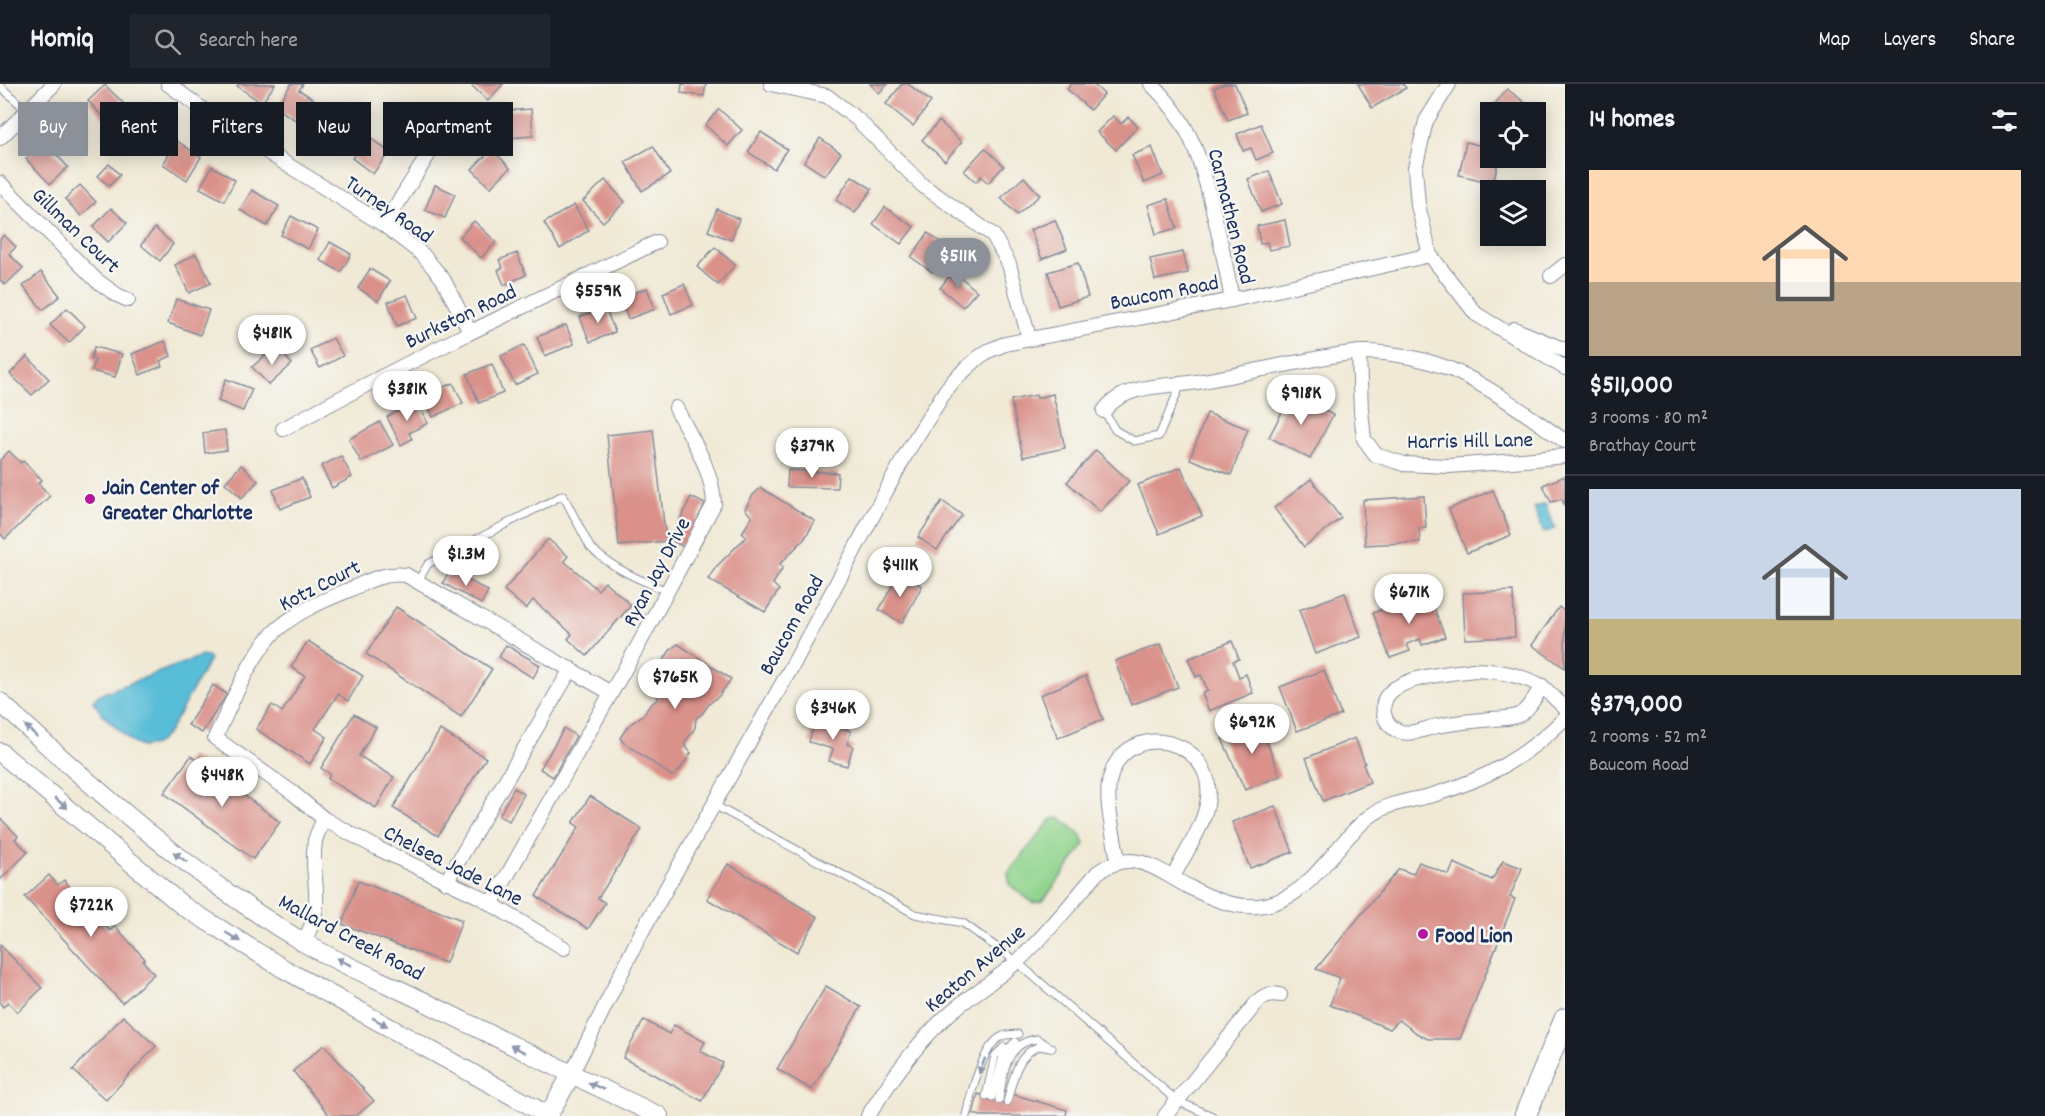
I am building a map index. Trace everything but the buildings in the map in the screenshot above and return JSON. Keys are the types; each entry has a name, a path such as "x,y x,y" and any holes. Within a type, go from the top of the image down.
{"main road":[{"name":"Mallard Creek Road","path":"0,702 76,772 174,853 237,900 303,942 571,1075 659,1116"},
{"path":"0,752 183,906 284,969 549,1116 571,1075"},
{"path":"1525,1116 1565,1019"}],"street":[{"path":"36,102 54,84"},
{"name":"Turney Road","path":"168,84 224,125 384,225 423,255 437,270 470,332"},
{"path":"771,84 827,96 857,119 922,185 993,235 1009,264 1029,338"},
{"name":"Carmathen Road","path":"1151,84 1175,110 1197,150 1208,188 1232,300"},
{"path":"1449,84 1426,121 1415,168 1418,206 1430,255 1476,314 1565,368"},
{"path":"0,138 18,120"},
{"path":"384,225 428,156"},
{"name":"Gillman Court","path":"0,183 96,280 128,300"},
{"name":"Burkston Road","path":"284,429 470,332 657,242"},
{"name":"Baucom Road","path":"571,1075 641,933 795,661 907,452 955,379 988,351 1005,344 1232,300 1430,255"},
{"path":"1551,276 1565,266"},
{"path":"1476,314 1565,350"},
{"name":"Harris Hill Lane","path":"1359,352 1364,439 1376,455 1404,464 1448,465 1565,456"},
{"name":"Harris Hill Lane","path":"1104,411 1110,403 1142,389 1359,352 1418,359 1455,371 1481,384 1565,441"},
{"name":"Ryan Jay Drive","path":"491,904 611,693 714,504 714,488 676,408"},
{"name":"Kotz Court","path":"324,819 214,738 246,675 264,645 278,629 290,619 316,605 373,579 392,573 406,574 611,693"},
{"path":"446,882 571,669"},
{"path":"1542,686 1526,711 1514,717 1455,723 1406,733 1392,728 1384,713 1386,697 1394,688 1430,676 1474,670 1498,671 1523,676 1542,686 1565,708"},
{"path":"1173,878 1204,816 1208,798 1208,783 1203,769 1192,754 1180,746 1166,741 1150,741 1135,746 1120,758 1113,769 1108,793 1118,862 1139,861 1156,867 1173,878 1216,900 1234,905 1260,906 1279,902 1303,888 1352,832 1370,816 1398,802 1439,793 1489,774 1528,752 1565,718"},
{"path":"303,942 315,918 317,902 315,841 324,819"},
{"name":"Chelsea Jade Lane","path":"324,819 376,848 491,904 564,948"},
{"name":"Keaton Avenue","path":"868,1116 890,1080 939,1024 975,993 1017,962 1046,934 1098,872 1118,862"},
{"path":"1165,1116 1258,1001 1264,996 1280,995"}],"lane":[{"path":"0,86 18,103"},
{"path":"1104,411 1114,430 1134,441 1159,436 1181,384"},
{"path":"418,581 428,564 563,495 590,547 597,554 633,577 667,591"},
{"path":"714,805 915,914 963,923 1017,962 1177,1101 1212,1116"},
{"path":"996,1099 1004,1053 1022,1035"},
{"path":"966,1116 981,1064 990,1047 1002,1036 1022,1035 1053,1048 1039,1046 1023,1056 996,1099"},
{"path":"996,1099 1009,1056 1021,1042 1036,1039"}],"green space":[{"path":"1061,818 1082,836 1085,844 1043,901 1033,903 1010,885 1008,873 1052,819"}],"water":[{"path":"1545,504 1555,528 1544,533 1534,508"},
{"path":"204,655 210,659 168,733 155,745 142,747 133,743 102,714 93,701 99,695"}],"place":[{"name":"Jain Center of Greater Charlotte","path":"90,499"},
{"name":"Food Lion","path":"1423,934"}]}
